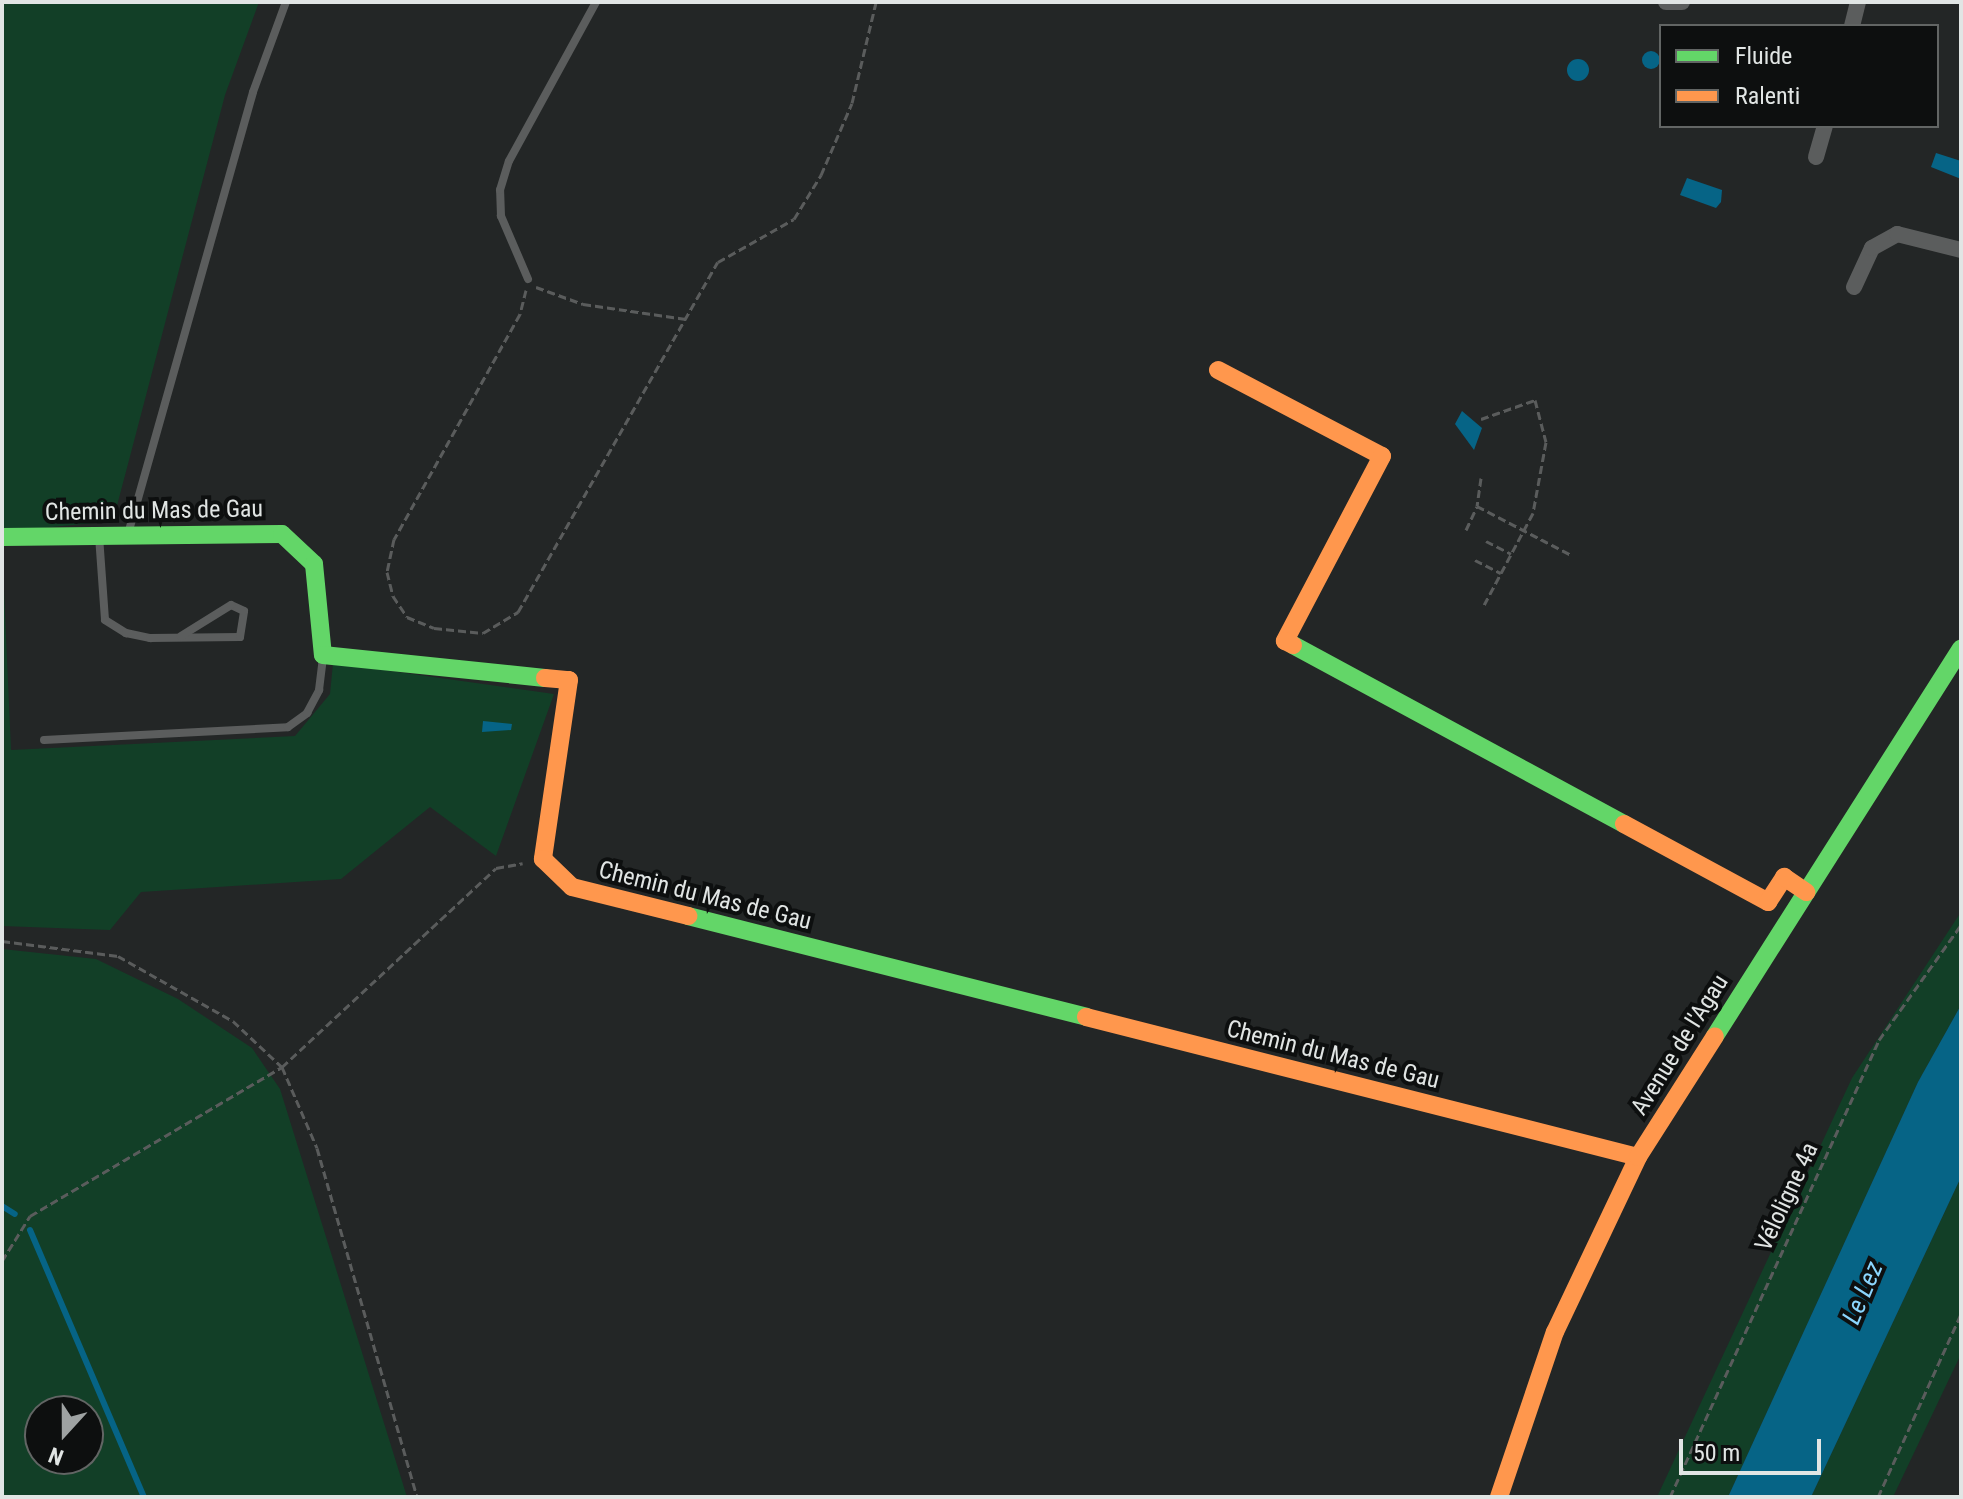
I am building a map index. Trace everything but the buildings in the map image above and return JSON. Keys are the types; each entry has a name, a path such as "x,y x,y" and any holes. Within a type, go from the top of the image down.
{"street":[{"path":"1666,2 1682,2"},
{"path":"1852,24 1858,2"},
{"path":"1816,157 1824,128"},
{"path":"1854,287 1872,248 1897,234 1961,250"},
{"path":"1218,370 1382,456 1285,641 1768,902 1784,877 1806,892"},
{"name":"Chemin du Mas de Gau","path":"2,537 282,534 301,545 314,564 323,655"},
{"name":"Avenue de l'Agau","path":"1499,1497 1555,1332 1638,1157 1961,649"},
{"path":"323,655 569,680 543,859"},
{"name":"Chemin du Mas de Gau","path":"543,859 572,887 1638,1157"}],"lane":[{"path":"127,535 253,92 286,2"},
{"path":"528,279 501,216 500,190 509,161 596,2"},
{"path":"99,536 105,620 138,635 181,636 240,637 244,611 231,605 181,636"},
{"path":"44,740 288,727 307,713 319,690 323,655"}],"path":[{"path":"528,279 520,314 394,539 387,572 393,596 407,617 434,628 483,633 518,612 718,262 794,219 821,175 852,103 876,2"},
{"path":"528,279 542,293 583,304 686,319"},
{"path":"1481,419 1535,400 1545,467 1524,530 1484,605"},
{"path":"1466,530 1477,506 1481,478"},
{"path":"1477,506 1571,555"},
{"path":"1486,541 1511,554"},
{"path":"1475,560 1501,573"},
{"path":"2,1261 30,1216 282,1067 496,868 543,859"},
{"name":"Véloligne 4a","path":"1670,1497 1879,1040 1961,925"},
{"path":"2,941 118,956 233,1021 282,1067 317,1148 417,1497"},
{"path":"1878,1497 1961,1314"}],"green space":[{"path":"2,2 259,2 225,95 113,521 2,532"},
{"path":"2,545 11,750 295,736 330,694 333,663 554,694 496,856 430,807 341,879 141,892 110,930 2,926"},
{"path":"1961,912 1961,1005 1918,1082 1728,1497 1657,1497 1852,1078"},
{"path":"2,949 96,959 178,999 252,1048 280,1089 407,1497 2,1497"},
{"path":"1961,1177 1961,1354 1893,1497 1811,1497"}],"water":[{"path":"1644,53 1658,53 1658,67 1644,67"},
{"path":"1578,59 1586,62 1589,70 1586,78 1578,81 1570,78 1567,70 1570,62"},
{"path":"1936,153 1961,161 1961,179 1931,167"},
{"path":"1687,178 1722,190 1721,202 1716,208 1680,195"},
{"path":"1462,411 1482,428 1474,450 1455,424"},
{"path":"483,721 512,724 511,730 482,732"},
{"name":"Le Lez","path":"1961,1005 1961,1177 1811,1497 1728,1497 1918,1082"}],"waterway":[{"path":"2,1206 15,1214"},
{"path":"30,1230 144,1497"}],"traffic: fast":[{"path":"2,537 282,534 314,564 323,655 545,678"},
{"path":"1293,645 1624,824"},
{"path":"1715,1036 1961,649"},
{"path":"688,916 1086,1017"}],"traffic: slow":[{"path":"1218,370 1382,456 1285,641 1293,645"},
{"path":"545,678 569,680 543,859 572,887 688,916"},
{"path":"1624,824 1768,902 1784,877 1806,892"},
{"path":"1086,1017 1638,1157"},
{"path":"1499,1497 1555,1332 1638,1157 1715,1036"}]}
